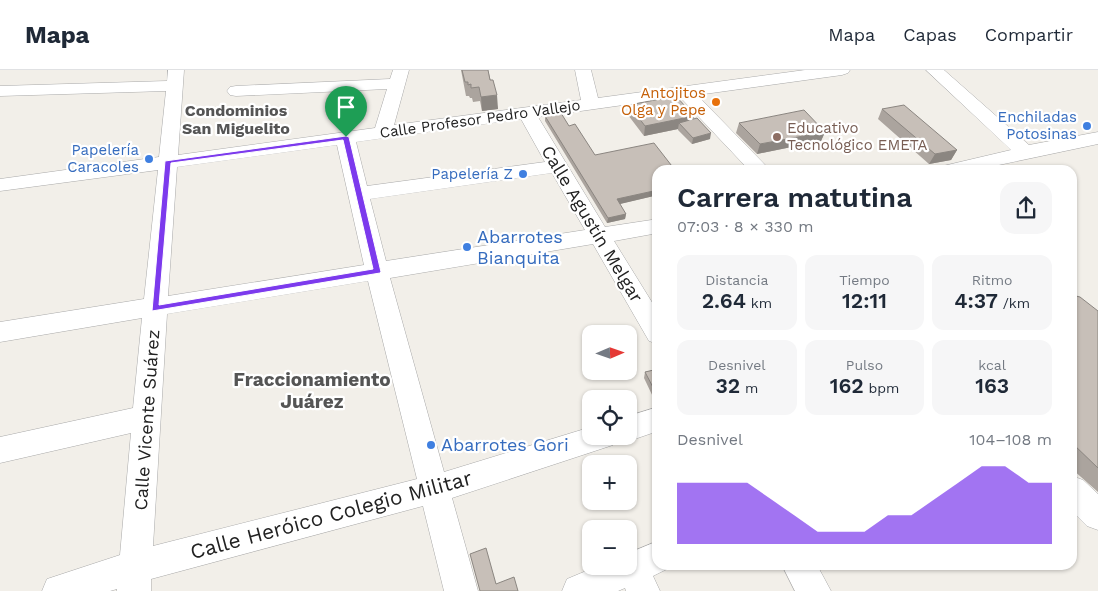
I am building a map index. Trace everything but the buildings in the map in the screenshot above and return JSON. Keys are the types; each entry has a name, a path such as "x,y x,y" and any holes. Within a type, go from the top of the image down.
{"street":[{"path":"583,70 590,104"},
{"name":"Calle Profesor Pedro Vallejo","path":"0,185 684,92 773,74 842,70"},
{"path":"934,70 1025,152"},
{"path":"236,91 398,77 384,132"},
{"path":"0,91 176,78"},
{"name":"Calle Vicente Suárez","path":"135,578 146,418 176,78"},
{"path":"684,92 755,165"},
{"name":"Calle Agustín Melgar","path":"526,114 652,324"},
{"path":"346,137 377,272 461,591"},
{"path":"971,165 1098,138"},
{"path":"360,194 557,166"},
{"path":"1,335 598,234 652,227"},
{"path":"0,450 146,418"},
{"path":"637,426 652,421"},
{"name":"Calle Heróico Colegio Militar","path":"59,591 135,578 435,489 582,443"},
{"path":"1077,495 1098,515"},
{"path":"801,570 814,591"},
{"path":"580,591 644,572"}],"place":[{"name":"Antojitos Olga y Pepe","path":"716,102"},
{"name":"Enchiladas Potosinas","path":"1087,126"},
{"name":"Educativo Tecnológico EMETA","path":"777,137"},
{"name":"Papelería Caracoles","path":"149,159"},
{"name":"Papelería Z","path":"523,174"},
{"name":"Abarrotes Bianquita","path":"467,247"},
{"name":"Abarrotes Gori","path":"431,445"}],"district":[{"name":"Condominios San Miguelito","path":"236,119"},
{"name":"Fraccionamiento Juárez","path":"312,390"}],"route":[{"path":"346,137 377,272 155,309 168,162 346,137"}]}
